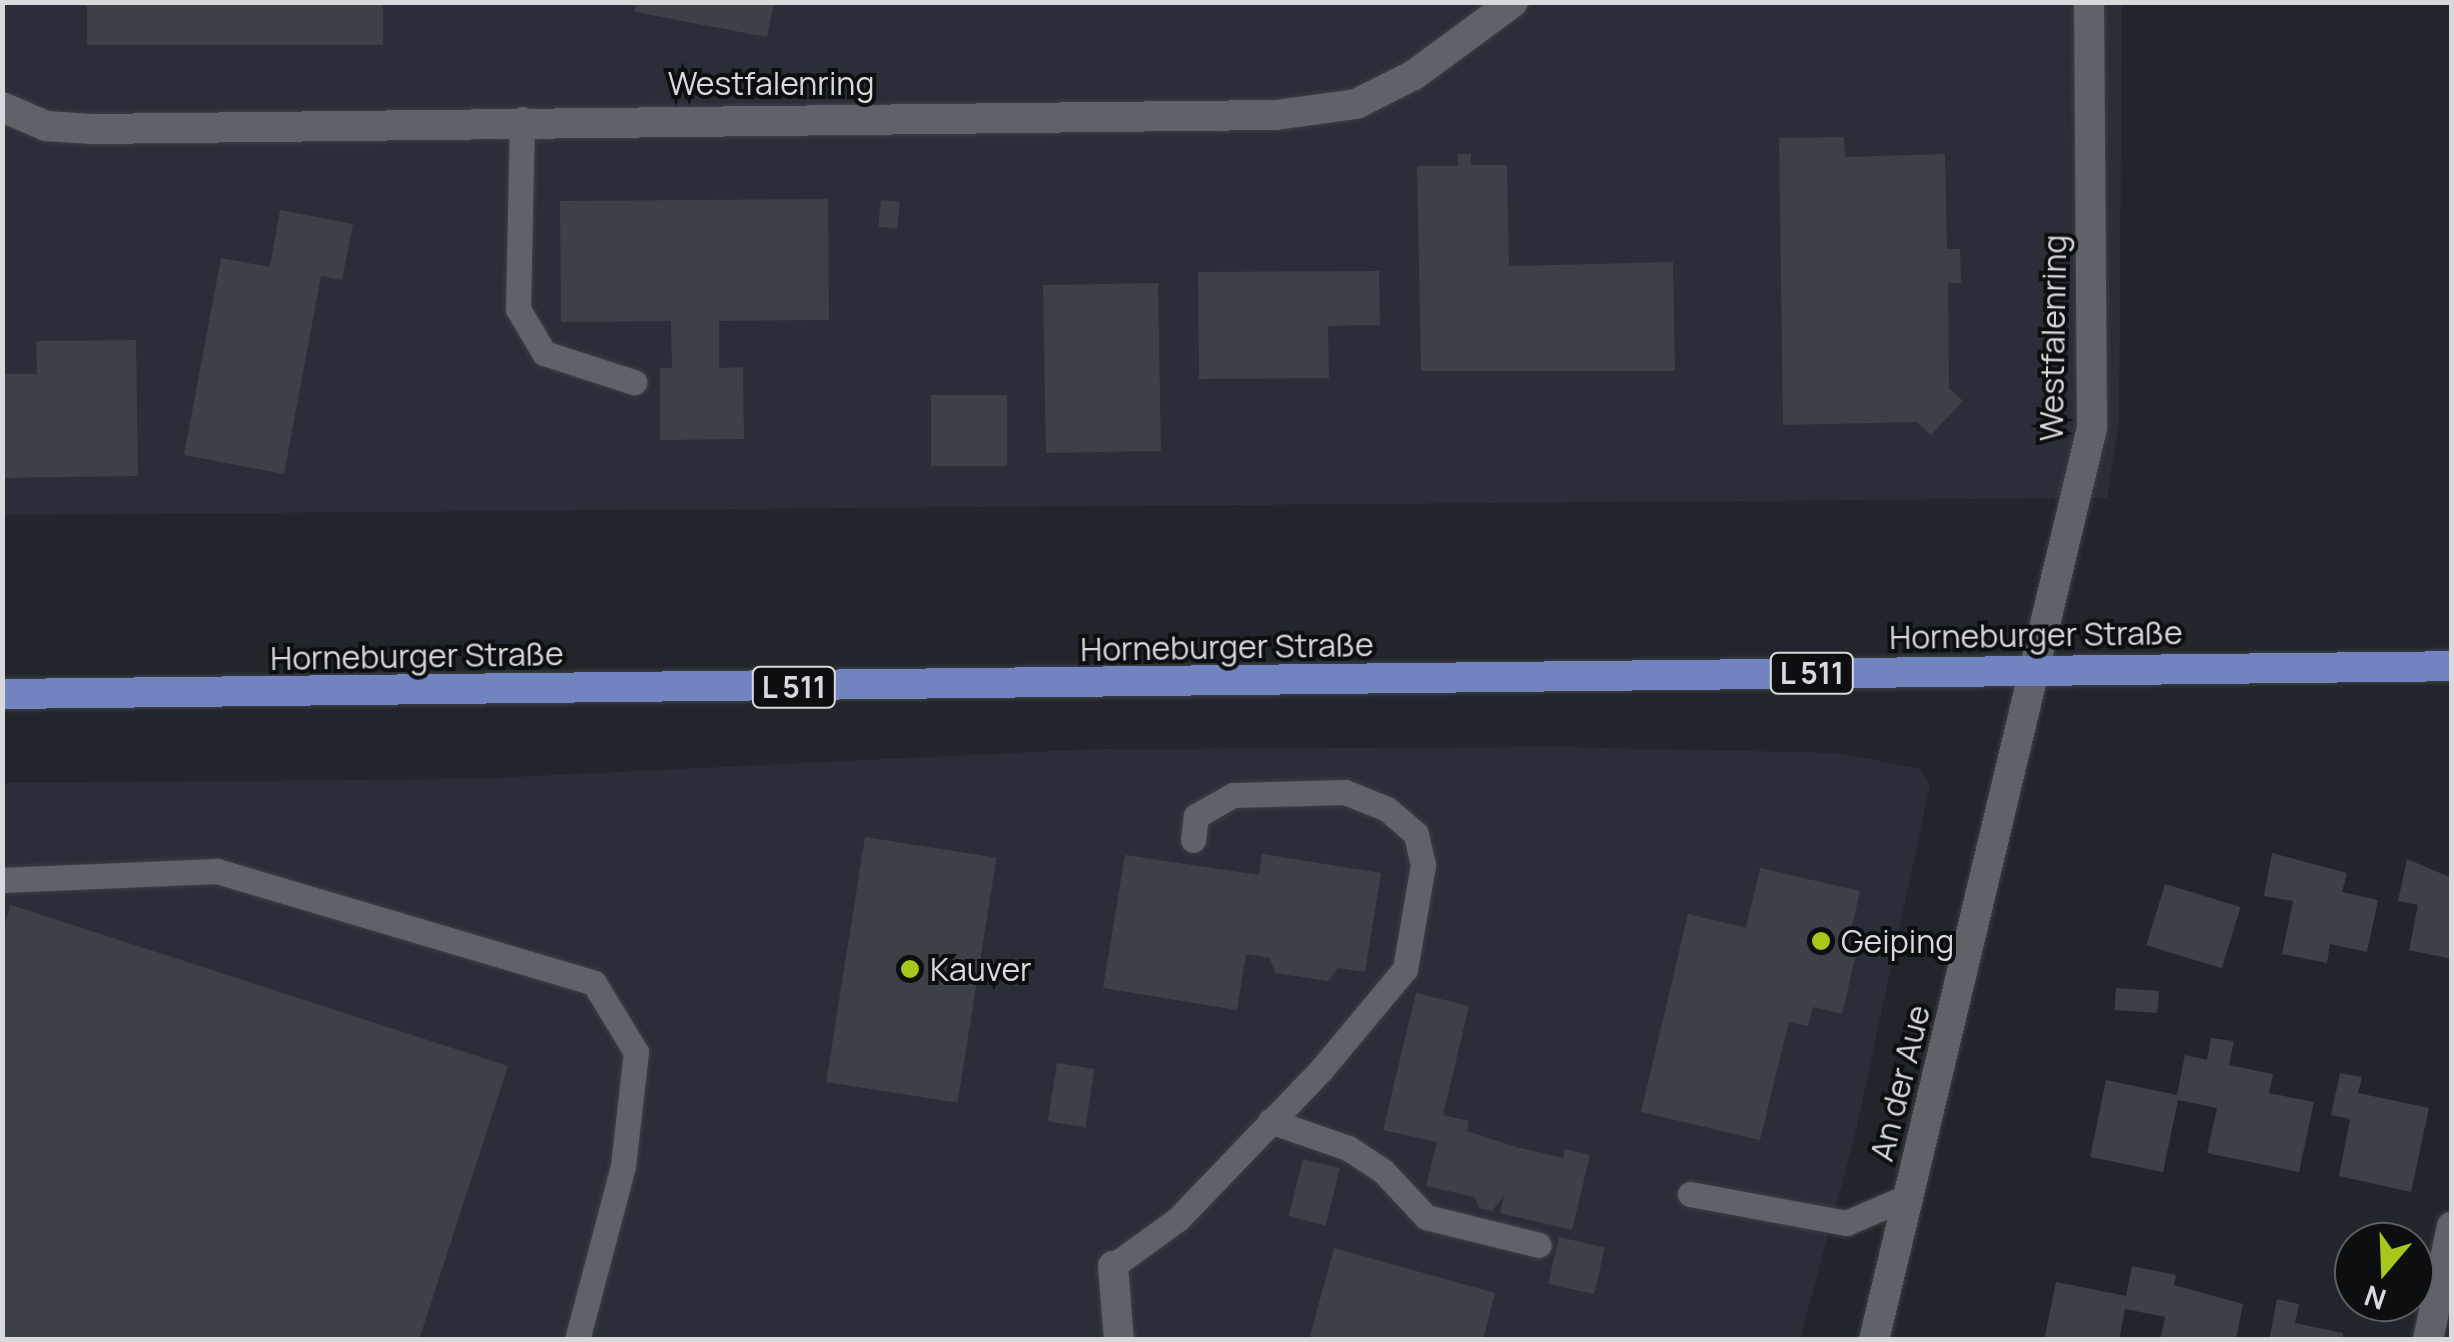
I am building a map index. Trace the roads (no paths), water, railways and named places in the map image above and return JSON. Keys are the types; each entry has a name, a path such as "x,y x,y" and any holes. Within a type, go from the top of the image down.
{"main road":[{"name":"Horneburger Straße","path":"2,694 2452,666"}],"street":[{"name":"Westfalenring","path":"2,107 46,126 92,129 522,119 1276,115 1356,104 1414,75 1513,2"},
{"name":"Westfalenring","path":"2039,670 2092,428 2089,2"},
{"name":"An der Aue","path":"1874,1340 2039,670"},
{"path":"2428,1340 2452,1226"},
{"path":"1113,1266 1120,1340"}],"lane":[{"path":"522,119 518,309 544,353 634,382"},
{"path":"1113,1266 1178,1219 1405,969 1423,865 1416,834 1387,810 1345,792 1273,790 1233,795 1196,816 1193,840"},
{"path":"2,880 217,872 594,983 636,1052 623,1166 577,1340"},
{"path":"1270,1121 1348,1148 1382,1171 1426,1218 1539,1246"},
{"path":"1690,1194 1846,1223 1908,1196"}],"place":[{"name":"Geiping","path":"1821,941"},
{"name":"Kauver","path":"910,969"}]}
